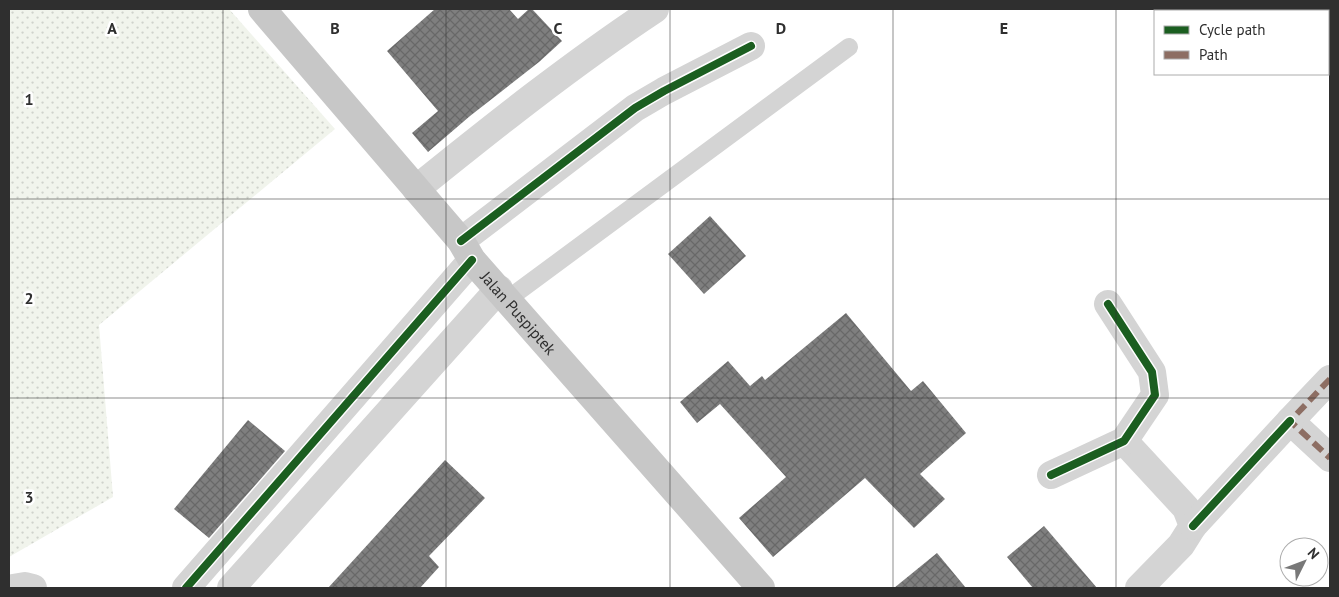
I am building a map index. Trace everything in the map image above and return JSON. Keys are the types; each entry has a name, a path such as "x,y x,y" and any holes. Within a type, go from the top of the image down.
{"main road":[{"name":"Jalan Puspiptek","path":"262,9 503,294 760,588"}],"street":[{"path":"416,189 516,108 602,44 655,9"},
{"path":"186,588 228,540 466,250 635,108 751,46"},
{"path":"231,588 503,294"},
{"path":"1051,475 1124,441 1155,395 1152,372 1108,304"},
{"path":"1139,588 1181,546 1193,526 1330,379"},
{"path":"1290,422 1330,458"},
{"path":"1124,441 1186,508 1193,526"},
{"path":"228,540 255,561"},
{"path":"13,588 25,586 33,588"}],"lane":[{"path":"503,294 849,47"}],"shaded area":[{"path":"9,9 229,9 335,129 99,325 113,497 9,557"}],"building":[{"path":"435,9 509,9 518,19 529,9 532,9 562,41 428,152 412,133 438,111 387,51"},
{"path":"710,216 746,256 704,294 668,254"},
{"path":"846,313 911,391 923,381 966,433 920,474 945,499 914,528 865,478 773,557 739,518 786,477 720,404 697,423 680,402 728,361 750,386 762,376 765,380"},
{"path":"248,420 285,451 209,538 174,509"},
{"path":"445,460 485,498 429,556 439,567 420,588 328,588"},
{"path":"1044,526 1097,588 1033,588 1007,557"},
{"path":"937,553 966,588 894,588"}],"marked path":[{"path":"1330,379 1290,421 1330,458"}],"cycle path":[{"path":"461,241 635,108 751,46"},
{"path":"186,588 472,260"},
{"path":"1051,475 1124,441 1155,395 1152,372 1108,304"},
{"path":"1193,526 1290,421"}]}
